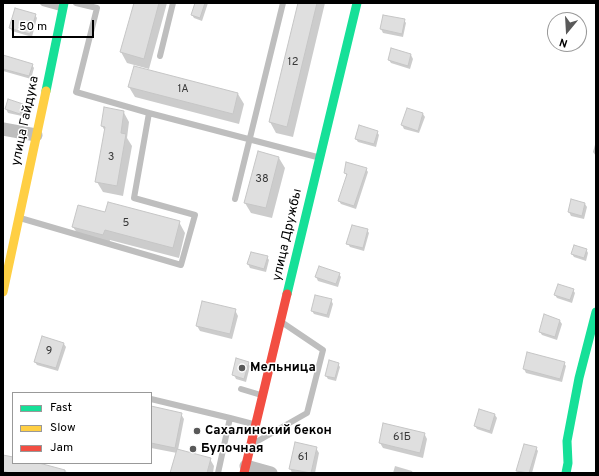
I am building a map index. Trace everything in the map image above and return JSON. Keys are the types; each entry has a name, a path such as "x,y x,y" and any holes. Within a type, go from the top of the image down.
{"main road":[{"name":"улица Дружбы","path":"245,470 357,3"},
{"name":"улица Гайдука","path":"3,292 63,6"},
{"path":"566,473 568,463 567,441 579,378 596,312"}],"street":[{"path":"3,129 36,135"},
{"path":"245,470 271,473"}],"lane":[{"path":"43,3 63,6"},
{"path":"76,3 97,8"},
{"path":"103,3 97,8 76,92 319,158"},
{"path":"160,56 173,3"},
{"path":"235,199 283,3"},
{"path":"18,218 181,265 195,216 134,198 149,113"},
{"path":"251,444 307,413 323,350 280,321"},
{"path":"241,389 262,395"},
{"path":"152,399 256,424"},
{"path":"218,473 230,418"}],"building":[{"path":"134,3 159,3 144,59 120,52"},
{"path":"195,3 205,3 200,18 191,15"},
{"path":"298,3 317,3 287,127 269,122"},
{"path":"15,8 36,14 30,34 9,28"},
{"path":"383,15 405,19 402,34 380,29"},
{"path":"391,48 411,54 408,66 388,60"},
{"path":"3,55 33,64 29,76 3,69"},
{"path":"134,66 238,93 233,114 128,87"},
{"path":"8,99 23,104 20,114 5,109"},
{"path":"104,107 124,111 121,133 126,134 117,186 95,182 105,127 101,126"},
{"path":"407,108 423,113 418,131 401,125"},
{"path":"359,125 378,131 374,144 355,139"},
{"path":"258,151 279,157 266,208 244,203"},
{"path":"346,162 367,168 354,206 338,201 347,174 344,173"},
{"path":"571,199 585,203 582,216 568,212"},
{"path":"108,202 180,221 173,248 105,230 103,235 72,227 78,205 105,212"},
{"path":"352,225 368,229 363,248 346,244"},
{"path":"574,245 587,249 584,258 571,254"},
{"path":"251,252 268,256 264,269 247,264"},
{"path":"319,266 340,273 336,284 315,277"},
{"path":"558,284 574,289 570,300 554,295"},
{"path":"315,295 332,299 327,315 311,311"},
{"path":"202,301 236,309 230,334 196,326"},
{"path":"544,314 560,320 555,337 539,332"},
{"path":"42,336 64,343 56,368 34,362"},
{"path":"527,352 565,362 560,379 523,369"},
{"path":"236,358 249,362 244,379 232,375"},
{"path":"329,360 339,363 335,378 325,376"},
{"path":"152,406 182,413 175,448 152,443"},
{"path":"479,409 495,414 490,431 474,426"},
{"path":"383,423 425,433 420,453 379,443"},
{"path":"295,442 317,447 311,473 289,469"},
{"path":"524,444 537,447 529,473 516,471"},
{"path":"177,449 211,458 207,473 170,473"},
{"path":"3,455 12,457 12,464 43,464 65,470 65,473 10,473 3,471"}],"traffic: fast":[{"path":"46,91 64,3"},
{"path":"287,294 357,3"},
{"path":"566,473 568,463 567,441 579,378 596,312"}],"traffic: slow":[{"path":"3,292 46,91"}],"traffic: jam":[{"path":"244,473 287,294"}],"place":[{"name":"Мельница","path":"242,368"},
{"name":"Сахалинский бекон","path":"197,431"},
{"name":"Булочная","path":"193,449"}]}
